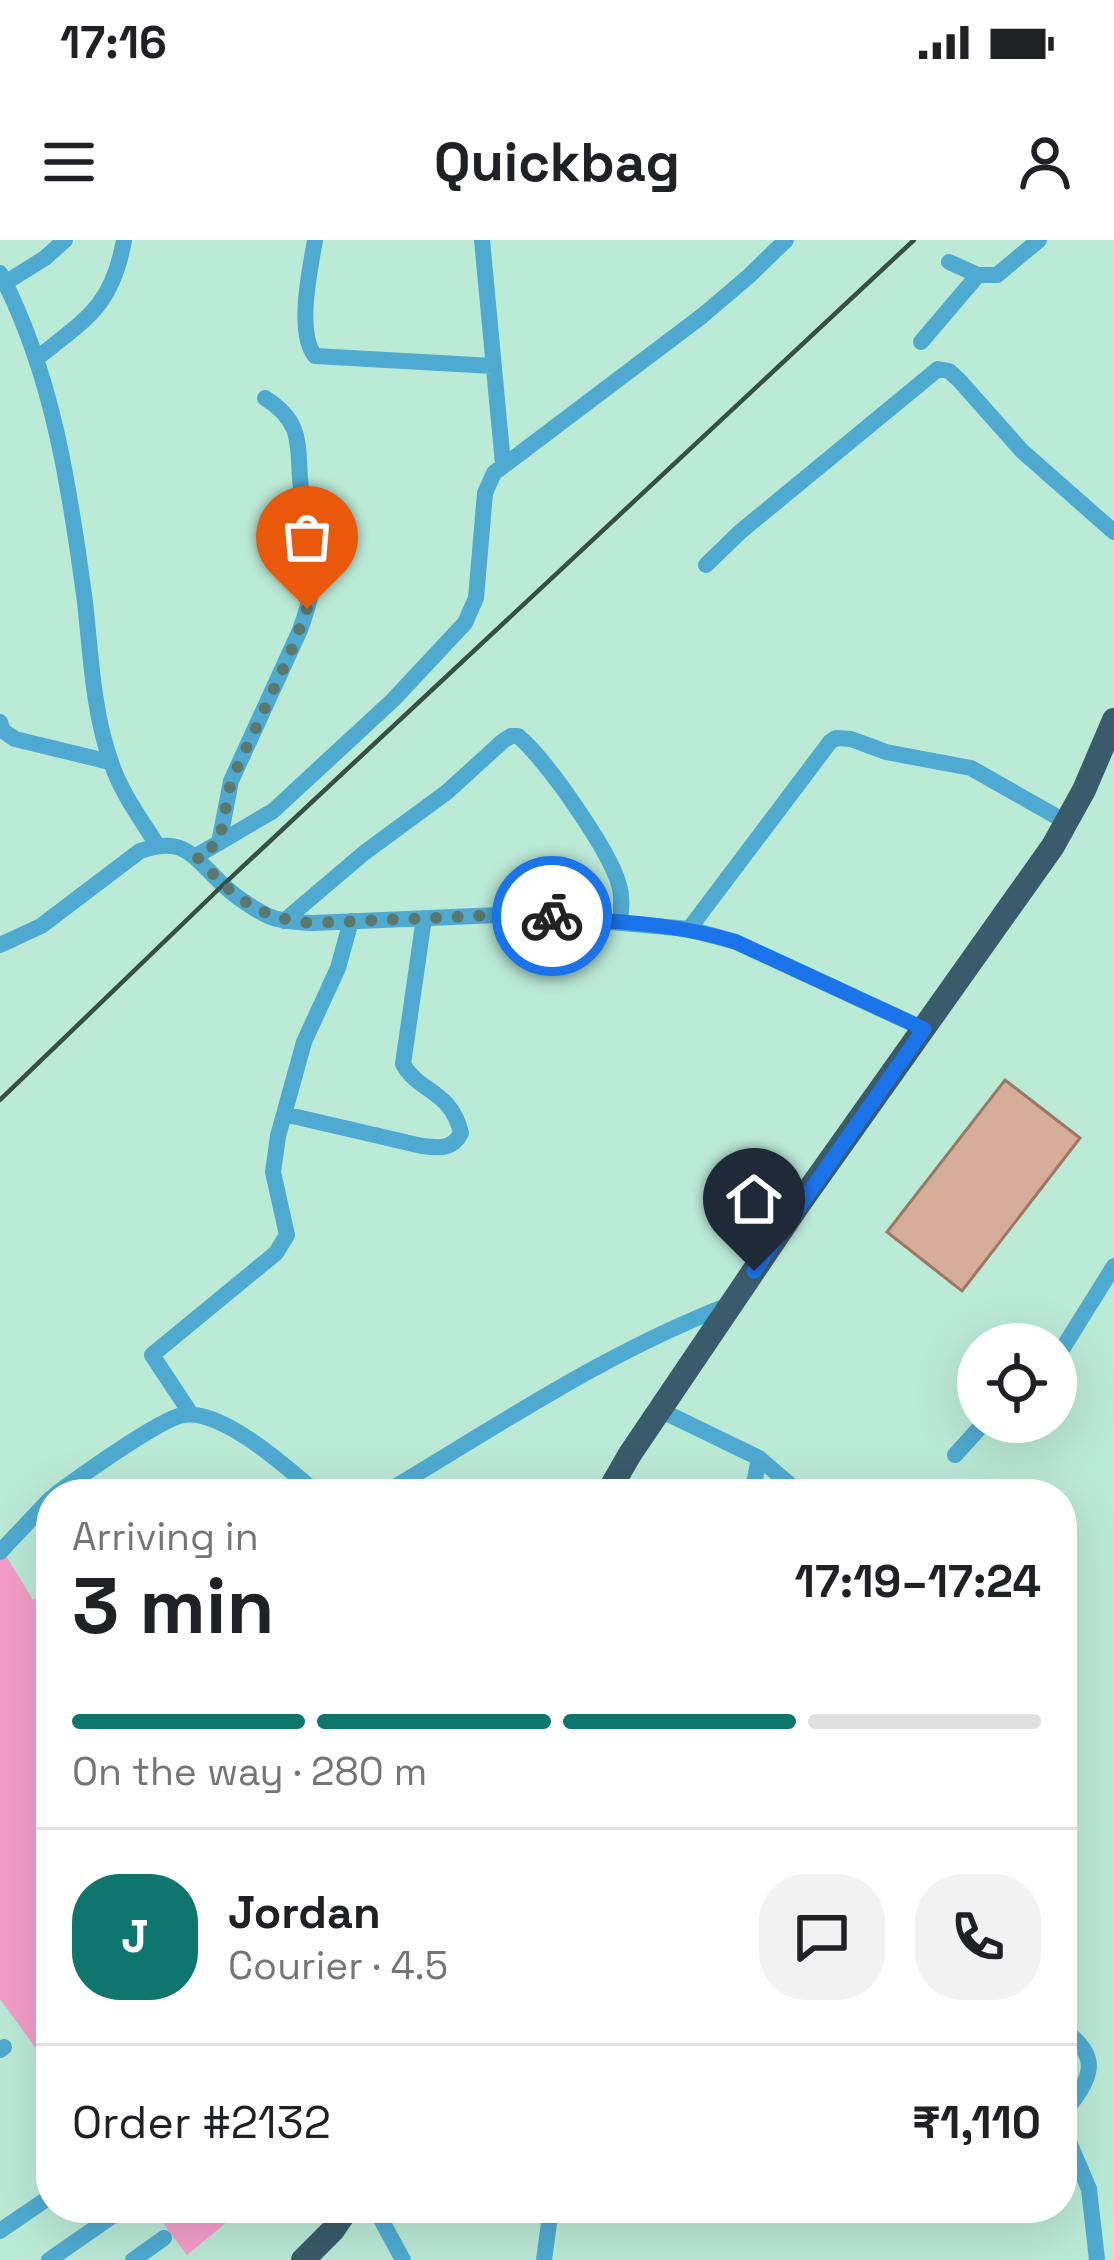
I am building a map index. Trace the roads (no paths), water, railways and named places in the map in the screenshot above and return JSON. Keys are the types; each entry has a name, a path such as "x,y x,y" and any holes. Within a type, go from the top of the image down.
{"highway":[{"path":"617,1479 799,1204 1053,846 1114,720"},
{"path":"303,2260 338,2223"}],"street":[{"path":"65,240 45,258 3,278 44,381 74,515 100,728 118,782 157,845"},
{"path":"35,358 100,305 114,281 124,240"},
{"path":"315,240 307,287 307,342 315,356 494,366"},
{"path":"482,240 503,464"},
{"path":"196,856 273,811 393,700 465,623 476,598 485,493 503,464 701,316 786,240"},
{"path":"949,262 978,274 997,275 1039,240"},
{"path":"921,342 978,274"},
{"path":"706,565 938,369 959,380 1022,452 1114,532"},
{"path":"219,843 231,781 300,630 315,556 303,505 297,434 290,418 265,398"},
{"path":"0,722 3,731 15,739 110,762"},
{"path":"284,921 447,792 503,741 518,736 566,793 613,869 621,896 620,922"},
{"path":"688,928 836,738 971,768 1066,823"},
{"path":"0,945 41,926 140,851 174,845 196,856 223,885 284,921 522,914 688,928 736,942 924,1029"},
{"path":"284,1114 422,1146 443,1147 458,1140 456,1117 403,1064 424,918"},
{"path":"191,1414 152,1355 284,1244 286,1224 273,1172 274,1155 304,1042 338,968 351,921"},
{"path":"1077,1325 1114,1266"},
{"path":"408,1479 626,1351 732,1304"},
{"path":"660,1410 759,1458 783,1479"},
{"path":"79,1479 167,1421 191,1414 232,1429 301,1479"},
{"path":"955,1454 965,1443"},
{"path":"755,1479 759,1458"},
{"path":"0,1552 36,1514"},
{"path":"1077,2042 1087,2051 1090,2068 1077,2093"},
{"path":"1077,2159 1085,2176 1096,2254 1114,2260"},
{"path":"0,2231 36,2206"},
{"path":"49,2260 102,2223"},
{"path":"383,2223 403,2260"},
{"path":"544,2260 549,2223"},
{"path":"133,2260 164,2238"}],"railway":[{"path":"0,1100 223,885 914,240"}]}
